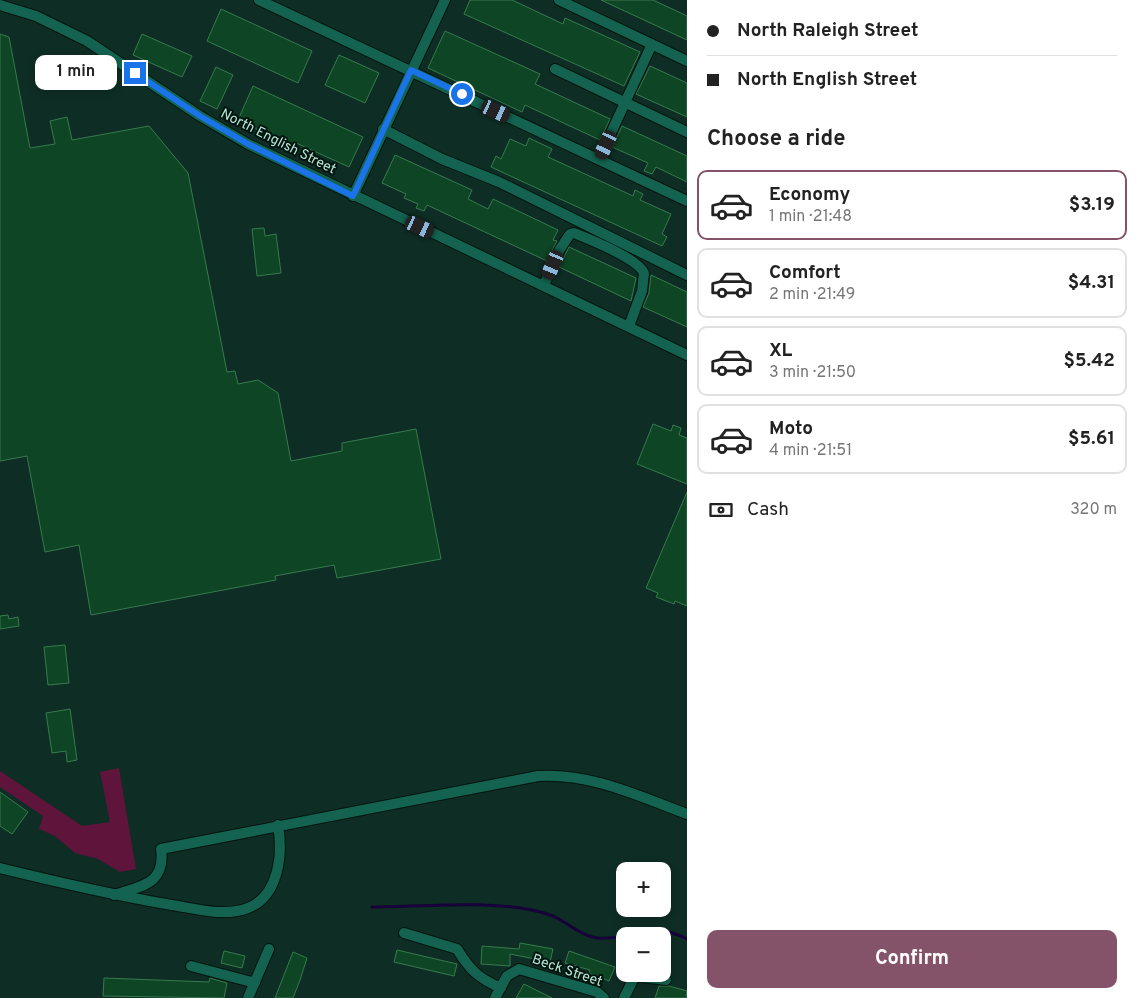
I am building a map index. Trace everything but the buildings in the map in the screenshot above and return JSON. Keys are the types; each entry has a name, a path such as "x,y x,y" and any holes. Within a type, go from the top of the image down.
{"street":[{"path":"259,0 686,199"},
{"path":"353,196 442,0"},
{"path":"560,0 687,60"},
{"name":"North English Street","path":"0,5 36,16 87,41 200,116 248,144 687,355"},
{"path":"599,159 652,44"},
{"path":"555,69 687,132"},
{"path":"384,129 442,159 498,182 687,275"},
{"path":"544,286 560,250 570,234 574,233 637,264 644,273 642,291 628,326"},
{"path":"114,895 153,882 160,869 161,849 278,825 551,776 595,780 687,814"},
{"path":"0,868 114,895 210,911 236,912 249,908 262,900 271,887 278,870 280,839 278,825"},
{"path":"404,933 457,949 465,963 480,978 501,988"},
{"path":"248,998 269,949"},
{"path":"192,966 255,983"},
{"name":"Beck Street","path":"495,998 507,976 520,969 597,992 604,998"},
{"path":"624,998 632,982"}],"shaded area":[{"path":"119,768 136,869 120,872 98,859 75,853 55,836 39,829 43,816 0,787 0,771 82,826 110,822 100,772"}],"waterway":[{"path":"372,907 452,905 513,907 551,915 582,933 598,938 622,937 641,932 662,931 687,939"}],"route":[{"path":"135,73 200,116 248,144 353,196 411,70 462,94"}]}
